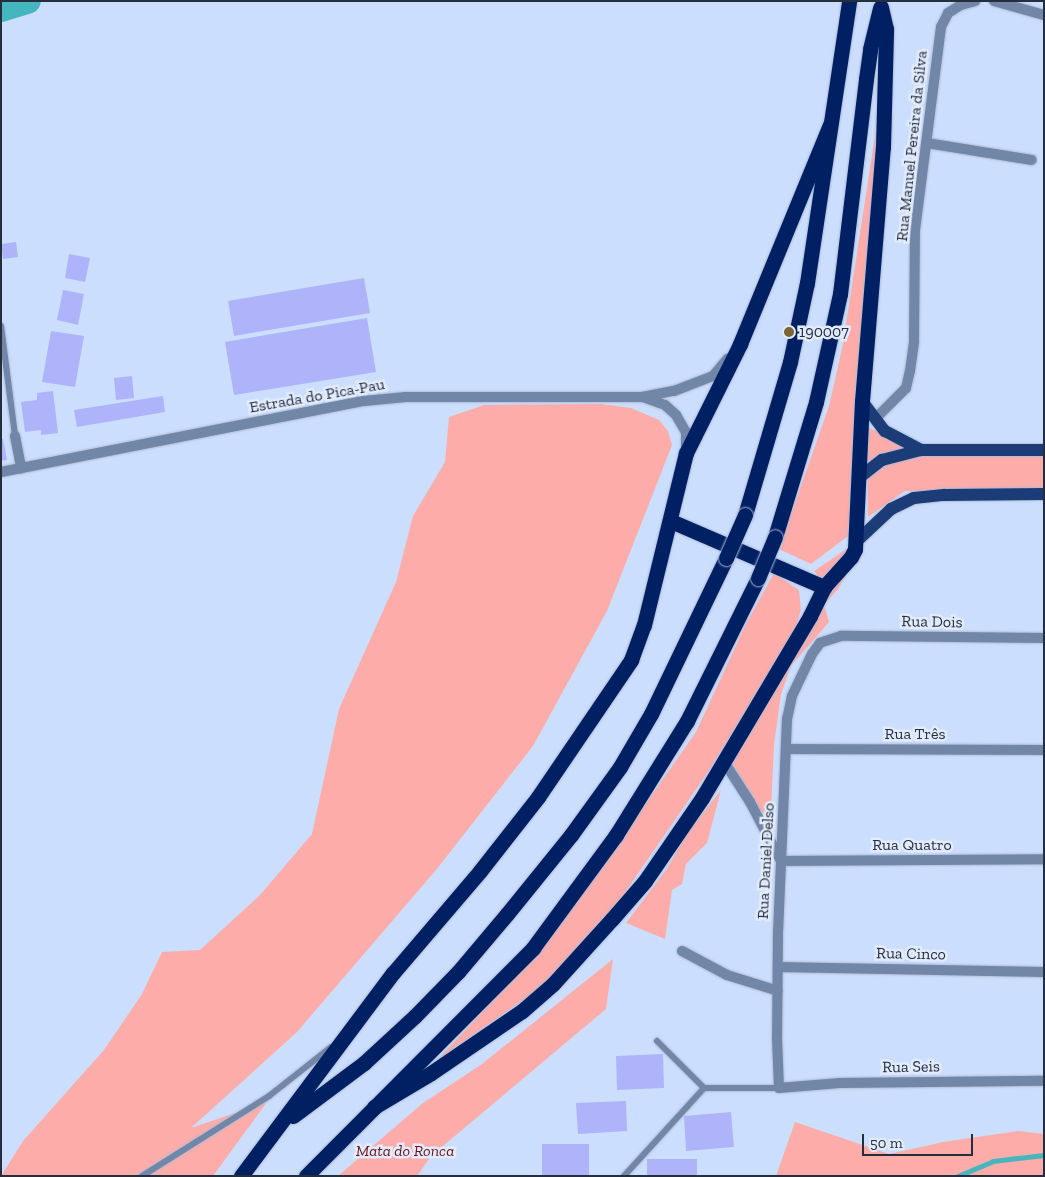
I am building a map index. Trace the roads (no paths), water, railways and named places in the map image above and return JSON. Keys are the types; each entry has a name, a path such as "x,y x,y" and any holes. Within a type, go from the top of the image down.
{"highway":[{"path":"280,1126 364,1063 415,1016 458,972 508,914 571,835 620,767 651,714 745,515 792,353 808,274 849,2"},
{"path":"374,1107 479,1041 522,1011 553,984 645,880 702,798 805,624 824,587 851,557 857,541 862,401 883,147 886,29 881,4"},
{"path":"306,1176 533,948 616,835 687,721 758,578 774,537 816,402 840,294 870,49 881,4"},
{"path":"241,1176 280,1126 356,1021 538,797 631,660 644,625 656,567 671,521 686,453 740,344 830,125"},
{"path":"671,521 824,587"}],"main road":[{"path":"862,401 885,431 921,450"},
{"path":"860,477 882,460 921,450 1044,450"},
{"path":"857,541 891,509 914,498 944,494 1044,494"}],"street":[{"name":"Rua Manuel Pereira da Silva","path":"875,419 906,388 910,371 914,341 915,230 941,27 948,13 961,5 975,1"},
{"path":"994,1 1044,15"},
{"path":"927,142 1032,160"},
{"name":"Estrada do Pica-Pau","path":"1,472 364,400 406,397 642,397 674,391 713,376 740,344"},
{"name":"Estrada do Pica-Pau","path":"642,397 666,405 676,415 686,432 686,453"},
{"path":"16,436 21,468"},
{"name":"Rua Dois","path":"820,643 841,636 1044,638"},
{"name":"Rua Daniel Delso","path":"779,1088 778,967 787,719 792,696 812,654 820,643"},
{"name":"Rua Três","path":"786,749 1044,750"},
{"path":"723,760 750,802 781,861"},
{"name":"Rua Quatro","path":"781,861 1044,859"},
{"path":"682,951 727,975 778,991"},
{"name":"Rua Cinco","path":"778,967 1044,972"},
{"name":"Rua Seis","path":"779,1088 840,1083 1044,1081"}],"lane":[{"path":"1,326 16,436"},
{"path":"142,1176 269,1096 331,1047 356,1021"},
{"path":"657,1041 704,1088 779,1088"},
{"path":"624,1176 704,1088"}],"waterway":[{"path":"1,9 28,1"},
{"path":"958,1176 993,1161 1044,1155"}],"place":[{"name":"190007","path":"789,332"}],"park label":[{"name":"Mata do Ronca","path":"405,1151"}]}
